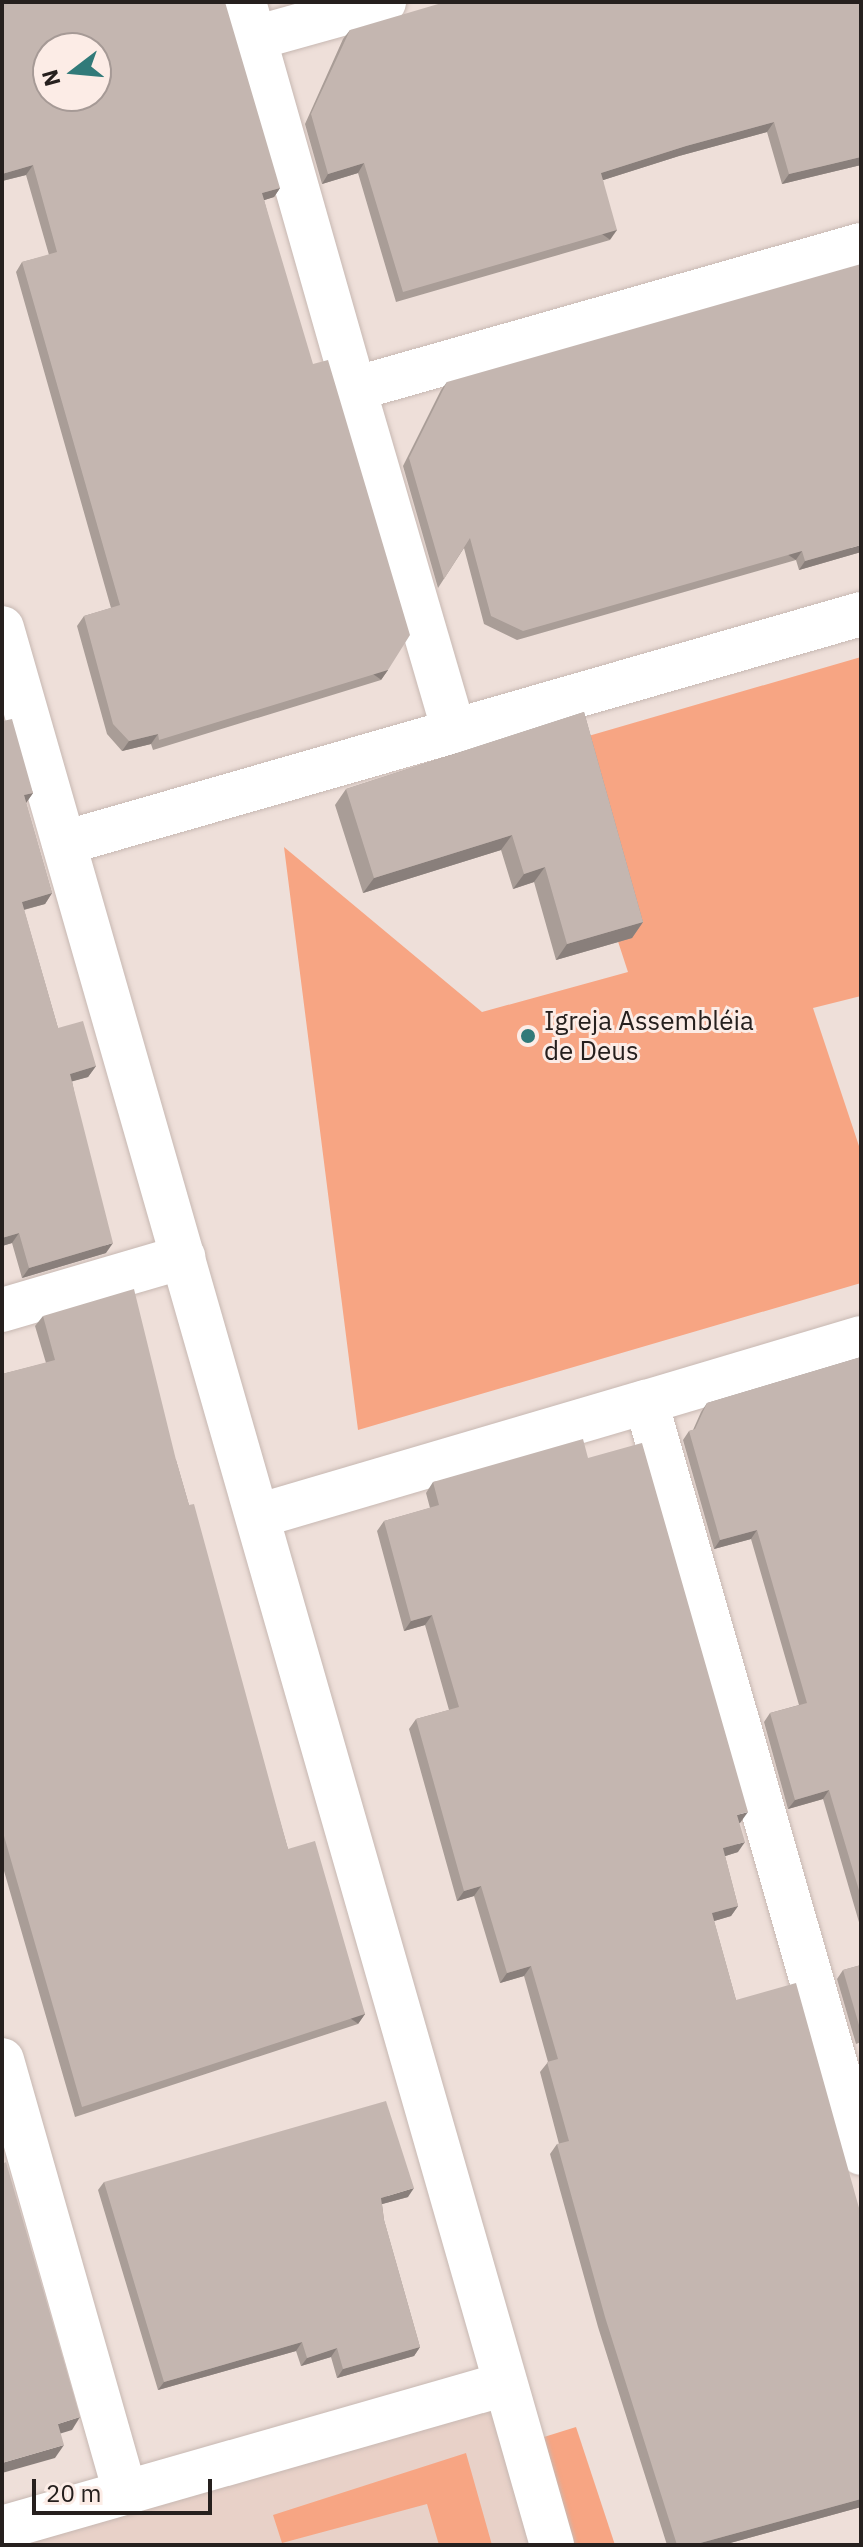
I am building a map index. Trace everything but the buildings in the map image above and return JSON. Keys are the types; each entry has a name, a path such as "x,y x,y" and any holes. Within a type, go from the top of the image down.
{"street":[{"path":"384,2 249,20 454,731"},
{"path":"354,389 861,245"},
{"path":"64,843 861,614"},
{"path":"2,628 552,2545"},
{"path":"2,1310 183,1257"},
{"path":"258,1516 861,1338"},
{"path":"646,1402 861,2153"},
{"path":"2,2060 15,2150 125,2492"},
{"path":"2,2528 505,2384"}],"shaded area":[{"path":"861,657 861,996 813,1008 861,1152 861,1283 358,1430 284,847 482,1012 628,972 554,746"},
{"path":"505,2384 548,2545 2,2545"},
{"path":"576,2427 615,2545 572,2545 544,2437"},
{"path":"466,2453 492,2545 439,2545 427,2504 282,2543 273,2515"}],"place":[{"name":"Igreja Assembléia de Deus","path":"528,1036"}]}
